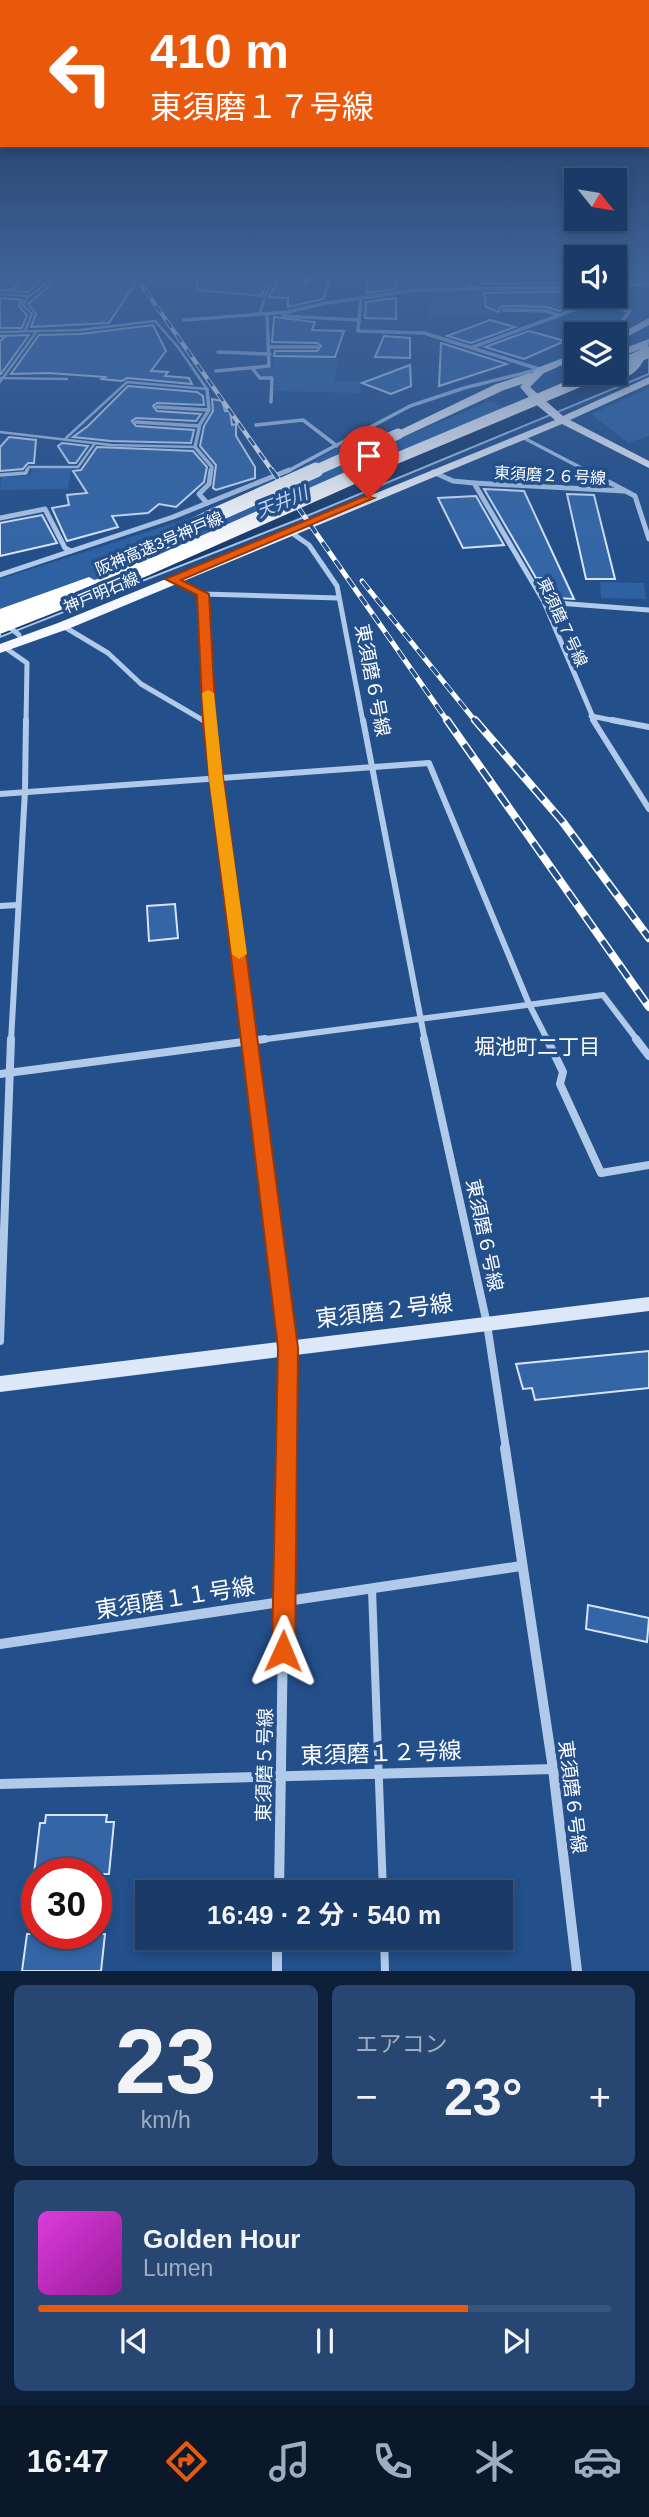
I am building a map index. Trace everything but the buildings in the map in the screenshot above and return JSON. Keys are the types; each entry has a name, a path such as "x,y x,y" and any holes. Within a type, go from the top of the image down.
{"highway":[{"path":"89,581 211,517 535,373"},
{"name":"阪神高速3号神戸線","path":"0,617 89,581 373,455 564,377"},
{"name":"阪神高速3号神戸線","path":"0,626 147,568 313,493 571,385"},
{"path":"313,493 454,442 583,385"}],"main road":[{"path":"547,368 535,373 525,387 537,404 557,418 649,465"},
{"name":"神戸明石線","path":"2,648 63,626 171,579 522,437 557,418 649,380"}],"street":[{"path":"216,371 252,368 260,379 272,378 271,402"},
{"path":"523,368 535,373"},
{"path":"0,575 277,476 412,406 480,383 535,373"},
{"path":"207,389 209,410 200,426 195,447 212,467 209,484 199,494 207,503"},
{"path":"157,407 209,410"},
{"path":"256,425 303,421 337,446"},
{"path":"136,422 200,426"},
{"path":"522,437 635,496 649,539"},
{"path":"433,472 453,481 474,483"},
{"name":"東須磨２６号線","path":"474,483 625,491"},
{"name":"東須磨７号線","path":"474,483 544,602 591,716 649,809"},
{"path":"0,518 45,509 65,548 71,551"},
{"name":"東須磨６号線","path":"289,531 309,545 337,586 420,1020 487,1324 553,1769 577,1971"},
{"path":"171,579 203,594 338,598"},
{"name":"東須磨５号線","path":"203,594 210,724 216,779 288,1348 279,1880"},
{"path":"544,602 649,610"},
{"path":"0,617 19,635"},
{"path":"63,626 108,653 141,684 210,724"},
{"path":"0,1340 5,1073 25,791 27,663 2,648"},
{"path":"591,716 649,727"},
{"path":"0,794 429,764 529,1003 563,1072 560,1083 601,1172 649,1165"},
{"path":"0,906 18,905"},
{"path":"5,1073 603,995 649,1056"},
{"name":"東須磨２号線","path":"0,1384 649,1304"},
{"name":"東須磨１１号線","path":"0,1644 521,1566"},
{"name":"東須磨１２号線","path":"0,1784 553,1769"},
{"path":"276,1971 277,1950"}],"lane":[{"path":"192,368 207,389"},
{"path":"1,379 67,379"},
{"path":"66,438 127,382 207,389"},
{"path":"0,432 95,443 195,447"},
{"path":"0,475 26,473 29,467 78,467 95,443"},
{"path":"372,1589 383,1880"},
{"path":"384,1950 385,1971"}],"shaded area":[{"path":"337,368 334,381 361,382 359,393 275,391 275,377 264,377 257,369"},
{"path":"627,368 649,368 649,374 627,383"},
{"path":"581,385 622,385 297,520 0,637 0,617 292,505"},
{"path":"649,388 649,436 628,443 591,414"},
{"path":"490,401 517,412 310,496 290,473 378,428 404,437"},
{"path":"71,468 68,489 0,490 1,477 29,476 33,469"},
{"path":"276,482 292,504 0,616 0,579 190,518"},
{"path":"600,582 644,583 646,599 601,598"}],"railway":[{"path":"200,368 273,472"},
{"path":"272,470 448,722"},
{"path":"362,581 476,722"},
{"path":"447,720 649,1007"},
{"path":"475,720 562,821 649,938"}],"slow traffic":[{"path":"208,693 216,779 239,954"}],"district":[{"name":"堀池町二丁目","path":"537,1047"}],"route":[{"path":"283,1651 288,1348 216,779 210,724 203,594 171,579 369,498"}],"water label":[{"name":"天井川","path":"282,502"}]}
